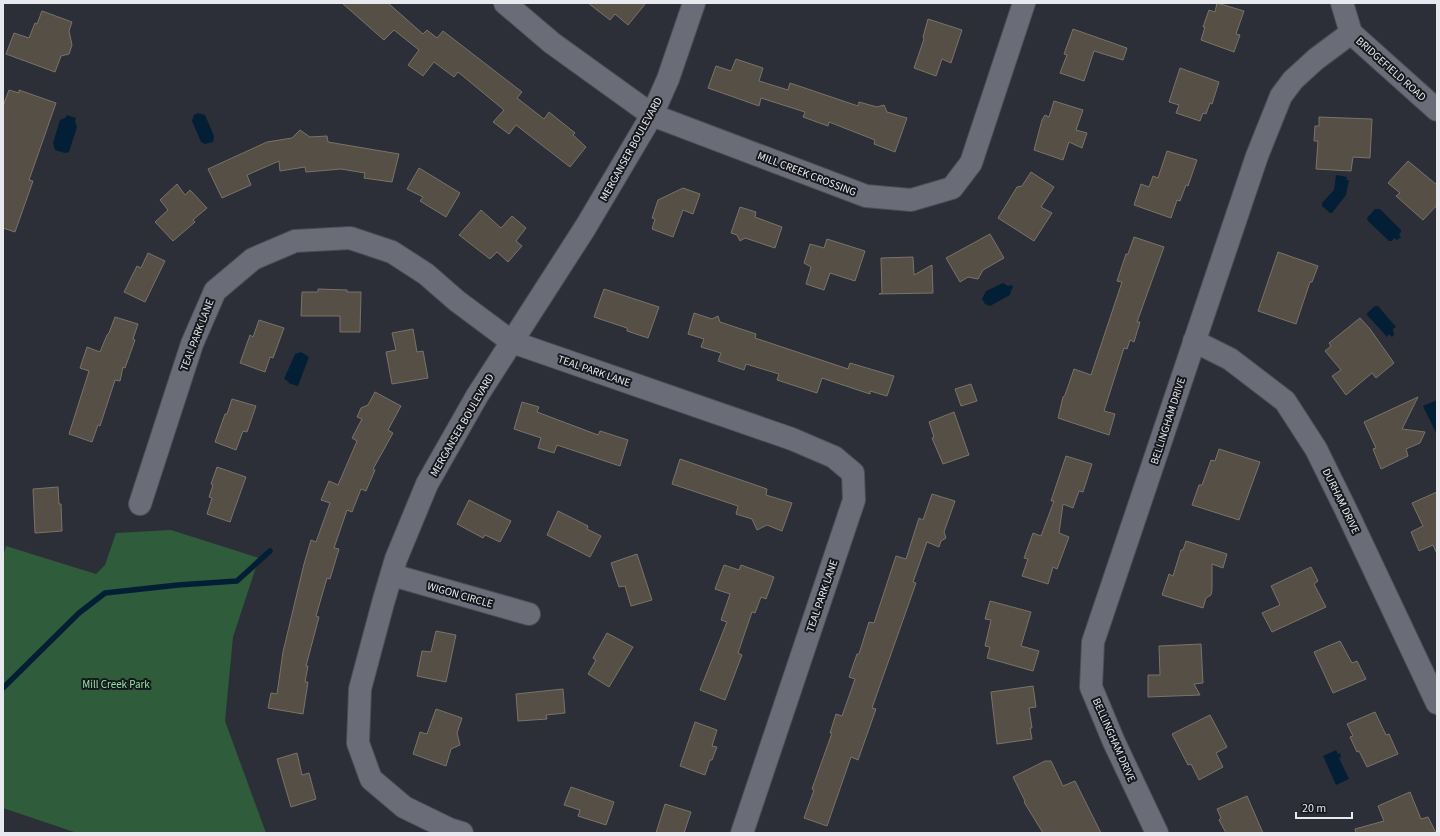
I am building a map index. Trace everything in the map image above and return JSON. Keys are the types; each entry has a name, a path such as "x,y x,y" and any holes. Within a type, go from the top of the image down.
{"street":[{"name":"MILL CREEK CROSSING","path":"505,3 552,43 652,115 866,196 911,200 952,188 971,163 1024,3"},
{"name":"MERGANSER BOULEVARD","path":"453,832 404,807 371,779 358,743 360,689 396,559 427,484 477,396 586,228 652,115 668,79 694,3"},
{"name":"BRIDGEFIELD ROAD","path":"1342,3 1351,32 1437,110"},
{"name":"BELLINGHAM DRIVE","path":"1157,833 1114,742 1091,687 1094,642 1257,156 1281,96 1293,80 1316,59 1351,32"},
{"name":"TEAL PARK LANE","path":"140,504 192,344 214,291 253,259 295,241 350,238 392,252 426,274 512,342 792,439 834,457 853,473 854,500 742,833"},
{"name":"DURHAM DRIVE","path":"1194,341 1230,359 1285,401 1316,449 1437,703"},
{"name":"WIGON CIRCLE","path":"392,575 529,614"}],"green space":[{"name":"Mill Creek Park","path":"171,530 259,558 233,637 225,721 266,833 77,833 3,808 3,556 6,546 96,574 105,565 116,533"}],"water":[{"path":"198,113 205,115 214,136 213,142 205,144 201,142 192,121 194,115"},
{"path":"67,115 76,118 75,122 77,127 69,152 65,153 55,150 53,143 60,120 65,118"},
{"path":"1336,175 1347,177 1346,180 1349,180 1346,195 1332,213 1330,213 1322,206 1322,203 1334,190"},
{"path":"1375,209 1380,209 1401,230 1399,235 1401,237 1397,240 1394,238 1392,241 1389,241 1368,221 1367,218"},
{"path":"1003,283 1008,286 1012,285 1013,288 1010,295 990,306 985,304 982,299 986,291"},
{"path":"1375,306 1378,306 1396,327 1393,329 1394,335 1392,337 1389,334 1387,337 1367,315 1367,313"},
{"path":"301,352 309,357 298,386 288,383 289,382 284,379 295,354"},
{"path":"1437,400 1437,435 1423,406"},
{"path":"1336,750 1338,754 1340,753 1341,757 1339,758 1349,779 1336,785 1323,756"}],"building":[{"path":"342,3 388,3 423,34 427,30 437,38 443,31 522,92 517,98 544,119 549,112 575,133 573,135 586,147 570,167 516,125 509,134 493,122 504,110 458,72 454,77 434,62 423,76 408,65 419,50 394,30 384,40"},
{"path":"588,3 646,3 628,25 615,14 610,20"},
{"path":"1217,3 1244,11 1236,34 1240,35 1234,52 1201,40 1205,27 1203,27 1209,10 1215,12"},
{"path":"42,11 72,22 69,31 72,45 69,54 61,56 55,72 6,54 14,33 29,38"},
{"path":"928,19 962,30 951,63 942,59 936,76 914,68 924,39 923,37"},
{"path":"1073,29 1127,48 1123,60 1094,51 1084,81 1060,73 1067,55 1064,54"},
{"path":"736,59 763,68 759,81 788,90 790,83 858,106 859,102 877,107 884,105 887,112 907,118 895,152 874,144 875,140 829,122 828,126 803,117 805,112 761,98 759,106 708,88 716,66 731,71"},
{"path":"1180,68 1219,82 1212,104 1210,103 1206,114 1203,113 1200,121 1176,113 1179,105 1169,102"},
{"path":"9,90 19,93 19,90 56,103 29,180 33,181 15,232 3,228 3,106"},
{"path":"1054,101 1083,110 1076,130 1087,133 1082,148 1069,142 1063,160 1034,150 1042,120 1045,115 1049,117"},
{"path":"1319,117 1372,119 1370,158 1353,157 1351,171 1316,169 1318,141 1314,141 1315,126 1319,126"},
{"path":"300,130 310,137 327,136 328,142 399,154 392,182 364,178 365,173 341,169 306,172 305,167 280,171 279,161 247,175 251,185 222,198 208,169 267,142 292,138"},
{"path":"1167,151 1197,160 1188,186 1186,185 1180,201 1177,200 1171,218 1134,205 1141,184 1149,187 1153,176 1158,178"},
{"path":"1408,161 1437,185 1437,205 1423,220 1396,196 1400,193 1388,183"},
{"path":"419,168 460,193 446,217 420,201 423,197 407,189"},
{"path":"1031,172 1054,187 1041,207 1052,213 1034,241 998,218 1017,187 1022,186"},
{"path":"177,184 185,195 190,190 207,208 193,220 195,222 173,241 155,222 168,210 160,200"},
{"path":"683,188 700,194 693,214 683,210 673,237 652,229 655,219 652,218 658,200"},
{"path":"740,207 756,212 755,217 782,227 775,248 745,238 740,241 737,235 731,233"},
{"path":"481,210 501,228 512,216 526,228 516,241 522,246 508,262 497,252 490,259 459,235"},
{"path":"990,234 1004,258 983,270 978,279 968,277 960,282 946,258"},
{"path":"1134,237 1164,247 1137,322 1140,322 1134,342 1130,340 1127,349 1124,348 1104,411 1115,414 1109,435 1058,418 1063,397 1074,369 1091,375 1122,282 1117,281 1126,254 1128,254"},
{"path":"827,239 865,251 855,281 830,273 824,290 806,284 811,267 804,263 810,244 824,248"},
{"path":"1278,252 1318,266 1312,282 1310,282 1296,324 1258,311"},
{"path":"148,253 165,261 145,302 124,292 137,266 141,268"},
{"path":"913,257 914,275 932,265 933,293 879,294 882,293 881,258"},
{"path":"318,289 361,292 360,332 340,332 340,316 301,316 302,292 318,292"},
{"path":"604,289 659,307 648,338 627,331 627,328 594,317"},
{"path":"694,313 712,319 718,316 720,322 756,334 755,338 848,369 850,363 894,376 887,396 870,391 870,394 822,378 817,393 777,380 779,374 746,364 744,370 718,361 721,353 701,347 704,339 688,334"},
{"path":"115,317 138,324 133,339 135,340 125,368 123,367 120,381 115,380 100,426 98,425 92,442 69,434 89,371 80,368 87,347 100,352"},
{"path":"1360,318 1370,329 1394,363 1376,378 1372,373 1346,395 1332,376 1341,370 1325,351 1331,346 1329,343"},
{"path":"259,320 284,328 273,358 270,357 265,372 240,363 250,335 253,337"},
{"path":"413,329 417,352 423,351 428,378 392,384 386,352 396,350 392,333"},
{"path":"971,384 977,401 961,406 955,389"},
{"path":"375,392 401,406 388,430 393,433 373,469 375,470 366,491 361,489 352,512 347,510 334,548 339,549 330,579 327,578 316,616 319,617 306,666 308,666 305,682 308,682 303,714 268,708 271,693 277,694 283,652 311,540 316,542 330,503 321,500 329,481 338,485 357,441 352,438 362,419 357,417 361,408 368,405"},
{"path":"1418,397 1402,429 1425,432 1420,443 1406,449 1408,456 1381,469 1373,449 1376,448 1364,422"},
{"path":"232,399 256,406 247,432 243,431 236,450 215,442"},
{"path":"522,402 539,407 537,412 598,435 600,431 628,440 620,466 557,445 554,453 538,448 541,438 514,429"},
{"path":"954,412 969,455 943,464 932,438 934,437 929,422"},
{"path":"1219,449 1260,462 1239,520 1192,505 1199,485 1202,485 1211,460 1215,461"},
{"path":"1066,456 1092,464 1083,492 1079,491 1073,508 1063,504 1059,533 1069,537 1057,569 1053,567 1048,584 1022,576 1028,559 1024,558 1033,533 1041,536 1054,501 1051,501"},
{"path":"680,459 767,489 766,495 792,503 782,531 767,525 757,530 752,519 736,514 738,506 672,484"},
{"path":"217,467 246,477 230,522 207,514 212,498 209,497 213,485 211,484"},
{"path":"58,487 59,504 61,504 62,531 35,533 33,489"},
{"path":"1437,492 1437,554 1433,545 1419,551 1411,532 1423,526 1412,503"},
{"path":"932,494 955,501 944,532 946,538 941,541 939,547 927,542 913,582 916,583 872,708 876,709 858,760 851,757 827,826 804,818 814,790 812,789 832,733 830,733 836,714 842,716 855,679 849,677 857,654 859,654 869,622 874,623 896,556 906,559 919,518 923,520"},
{"path":"469,500 511,521 500,542 485,535 483,538 457,524"},
{"path":"558,511 588,526 587,529 601,536 590,557 547,535"},
{"path":"1186,541 1227,554 1223,568 1212,564 1211,595 1206,598 1203,608 1162,595 1169,574 1173,576 1181,550 1183,550"},
{"path":"637,554 652,600 631,606 625,586 619,587 611,563"},
{"path":"724,565 739,570 741,565 774,577 766,599 761,597 755,613 752,612 738,653 742,655 725,700 700,690 727,622 721,620 730,594 715,589"},
{"path":"1311,567 1318,581 1314,584 1326,607 1272,632 1262,613 1280,605 1271,586"},
{"path":"990,601 1031,612 1021,646 1039,651 1033,671 987,658 990,647 985,646 991,620 985,619"},
{"path":"436,631 456,635 446,682 417,676 422,651 431,652"},
{"path":"607,633 633,647 609,687 588,674 596,660 593,658"},
{"path":"1340,641 1352,663 1357,661 1366,679 1333,693 1314,652"},
{"path":"1201,644 1203,683 1194,684 1200,695 1148,697 1148,675 1160,675 1159,646"},
{"path":"1033,686 1036,707 1029,708 1032,739 997,744 991,692"},
{"path":"563,689 565,713 546,715 547,719 518,721 516,694"},
{"path":"436,709 462,718 457,733 460,745 451,749 446,766 413,754 420,732 427,734"},
{"path":"1375,712 1386,735 1389,734 1398,754 1367,767 1359,751 1357,752 1350,737 1353,736 1347,724"},
{"path":"1210,715 1227,747 1216,753 1223,767 1199,780 1191,764 1188,765 1172,734"},
{"path":"695,722 717,730 712,746 717,747 712,760 710,760 705,775 680,766"},
{"path":"297,753 302,775 309,773 316,799 291,807 277,759"},
{"path":"1045,761 1051,761 1063,786 1075,781 1101,833 1043,833 1024,802 1025,801 1013,777"},
{"path":"571,787 614,802 606,825 578,816 580,810 564,805"},
{"path":"1410,792 1421,819 1428,817 1436,833 1356,833 1355,829 1384,821 1378,806"},
{"path":"1247,796 1263,833 1226,833 1219,820 1221,818 1217,809"},
{"path":"665,804 691,812 684,833 656,833"}],"waterway":[{"path":"3,688 79,613 105,593 178,585 237,581 270,551"}]}
